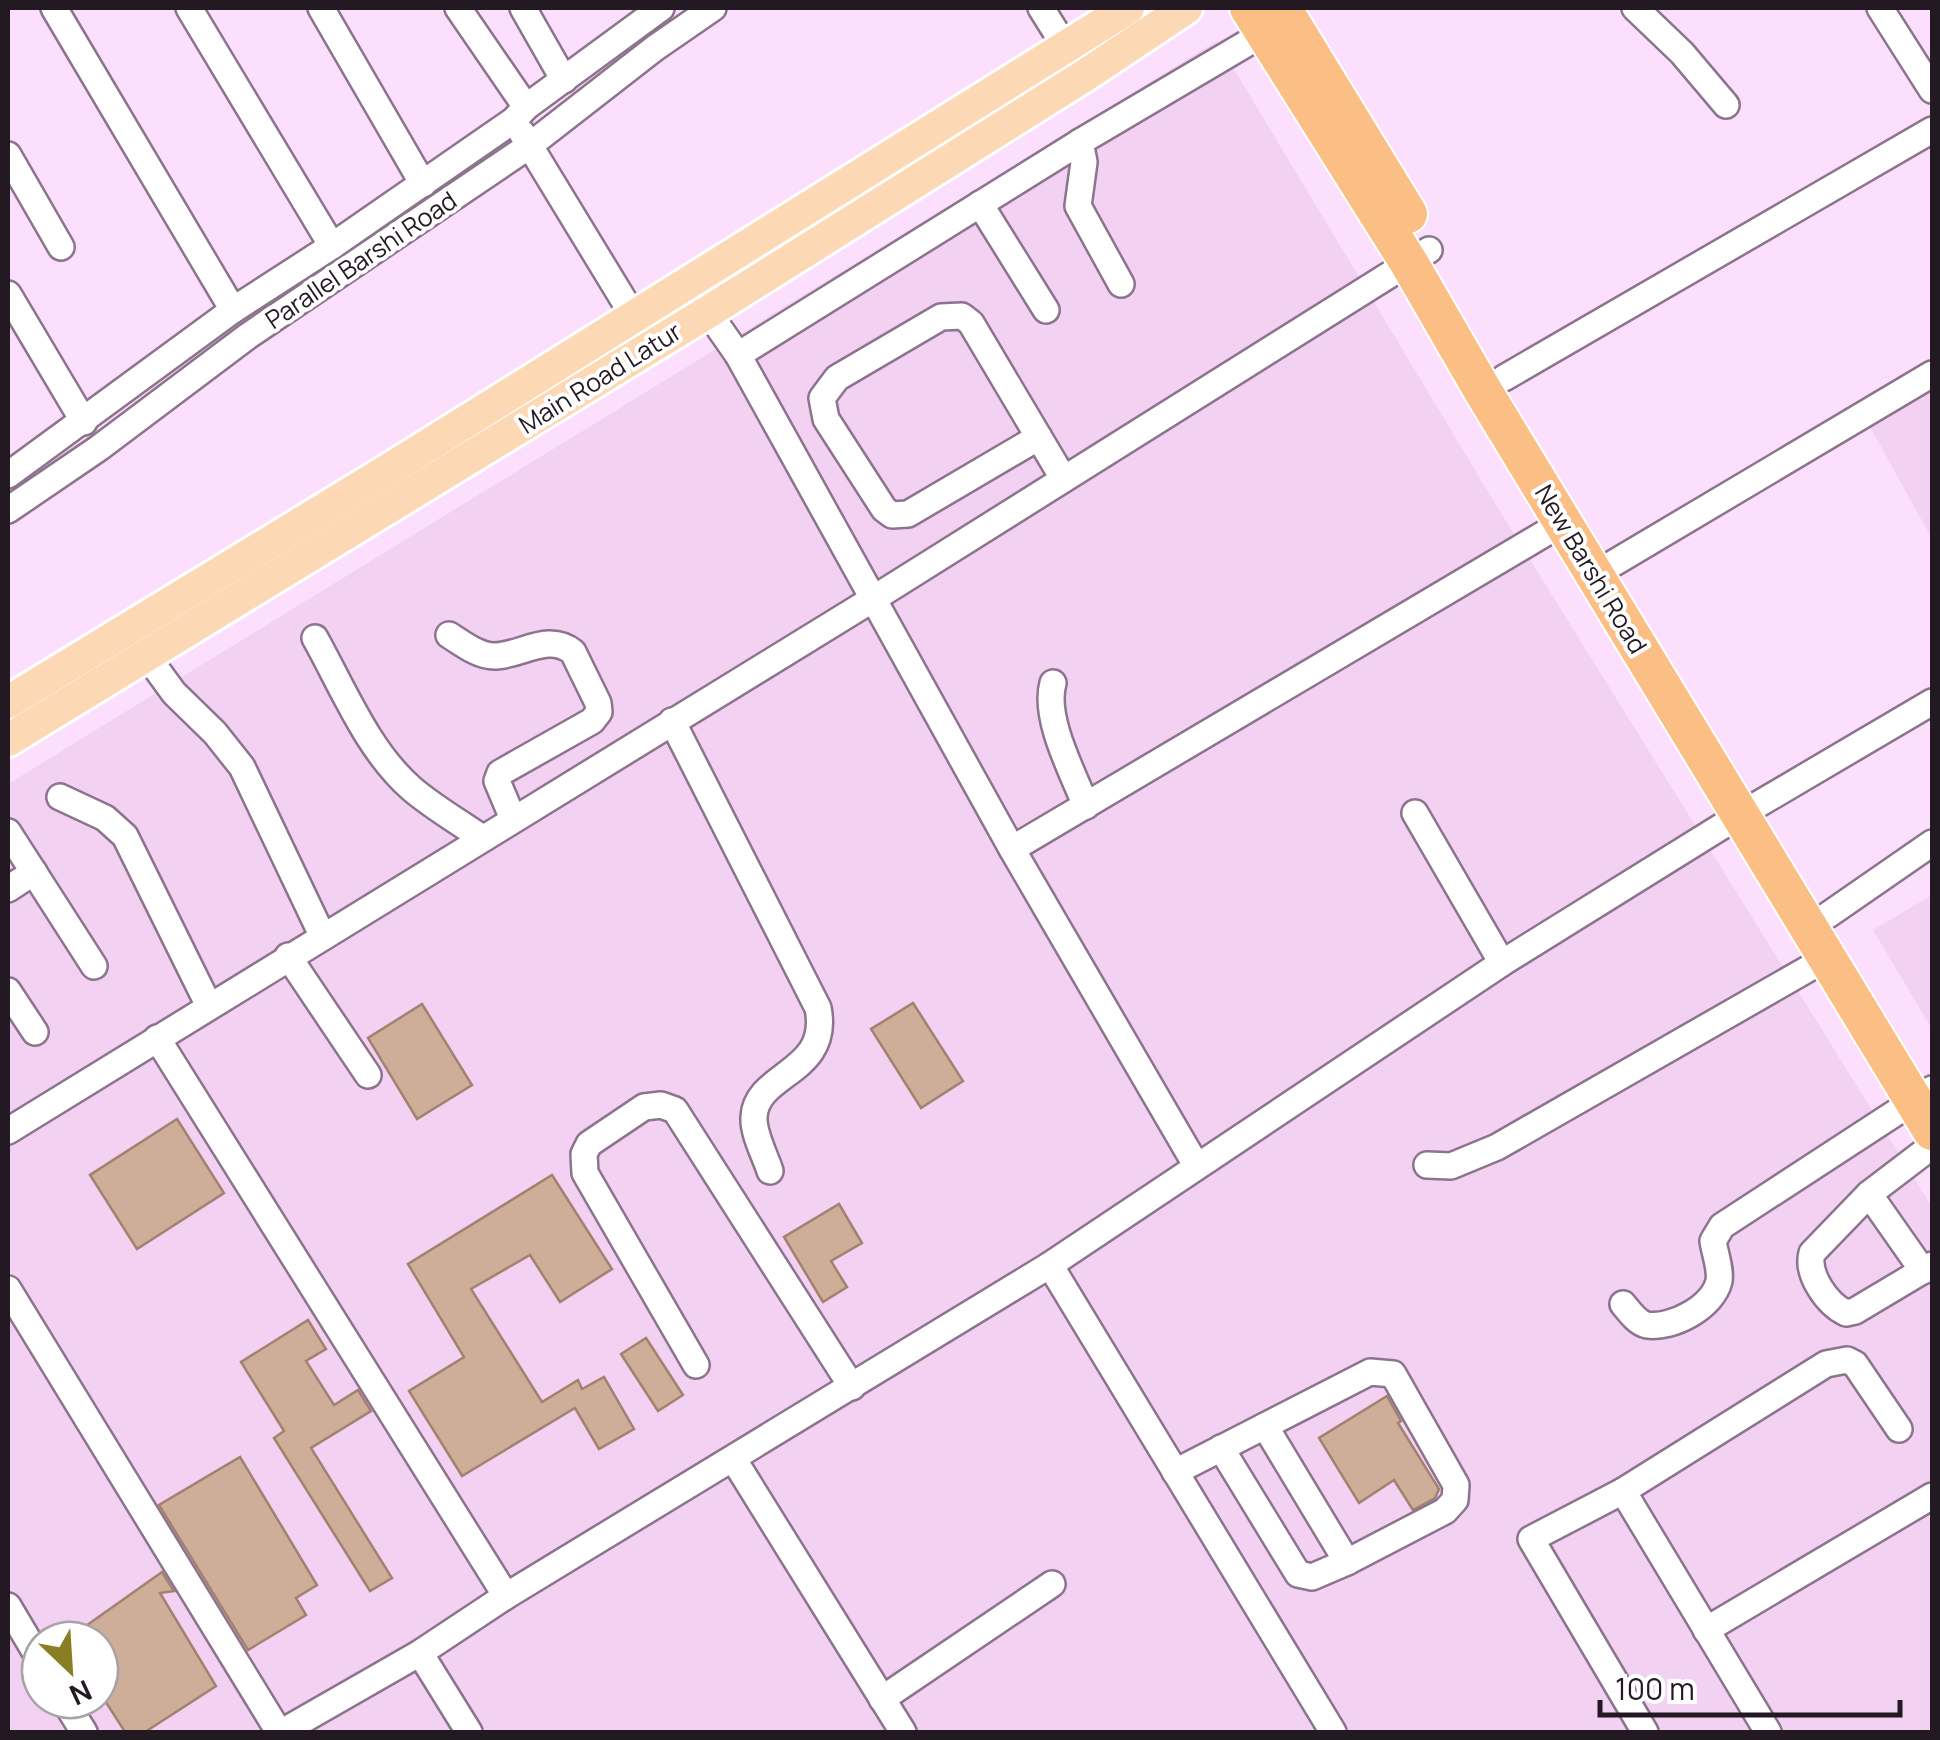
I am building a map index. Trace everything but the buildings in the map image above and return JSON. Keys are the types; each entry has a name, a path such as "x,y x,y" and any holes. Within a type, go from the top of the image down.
{"highway":[{"name":"New Barshi Road","path":"1266,16 1419,256 1504,378 1614,563 1827,958 1928,1101"},
{"name":"New Barshi Road","path":"1419,256 1564,522 1750,810 1828,915 1928,1101"}],"main road":[{"name":"Main Road Latur","path":"8,702 1128,8"},
{"name":"Main Road Latur","path":"8,740 708,312 1186,8"}],"street":[{"path":"54,8 232,310"},
{"path":"189,8 332,246"},
{"path":"321,8 423,184"},
{"path":"458,8 520,114 529,146 634,317"},
{"path":"524,8 564,80"},
{"path":"8,475 232,310 332,246 520,114 564,80 634,15 661,8"},
{"name":"Parallel Barshi Road","path":"8,510 99,448 248,336 529,146 654,48 713,8"},
{"path":"1041,8 1066,48"},
{"path":"1635,8 1682,53 1726,104"},
{"path":"1880,8 1932,90"},
{"path":"738,354 1080,142 1266,16"},
{"path":"1504,378 1932,130"},
{"path":"1080,142 1084,162 1078,206 1122,284"},
{"path":"8,155 62,247"},
{"path":"980,204 1046,310"},
{"path":"8,1131 874,599 1419,256"},
{"path":"8,294 84,422"},
{"path":"708,312 738,354 1012,849 1196,1165"},
{"path":"1039,437 908,514 892,515 884,509 826,419 822,398 837,378 941,317 962,316 971,322 1064,478"},
{"path":"1614,563 1932,374"},
{"path":"1012,849 1564,522"},
{"path":"449,635 484,655 496,656 549,643 566,647 573,652 598,704 599,712 592,722 500,773 498,781 513,819"},
{"path":"315,638 379,752 396,773 413,790 482,838"},
{"path":"147,656 174,693 242,768 322,935"},
{"path":"1053,683 1052,718 1086,806"},
{"path":"8,1289 280,1732 420,1654 506,1596 1050,1265 1502,963 1932,702"},
{"path":"672,721 818,1008 818,1042 804,1060 760,1099 754,1114 770,1171"},
{"path":"60,797 105,818 124,836 208,1006"},
{"path":"1415,812 1502,963"},
{"path":"8,832 94,966"},
{"path":"1828,915 1932,843"},
{"path":"8,889 34,872"},
{"path":"288,956 368,1075"},
{"path":"1427,1165 1450,1166 1497,1146 1827,958"},
{"path":"8,992 35,1032"},
{"path":"157,1038 506,1596"},
{"path":"1622,1304 1648,1325 1685,1316 1707,1303 1720,1277 1713,1241 1722,1226 1928,1101"},
{"path":"696,1366 585,1173 584,1154 589,1144 644,1107 661,1105 675,1110 852,1387"},
{"path":"1870,1194 1928,1268 1855,1312 1846,1313 1832,1303 1810,1268 1812,1254 1870,1194 1932,1146"},
{"path":"1050,1265 1333,1732"},
{"path":"1646,1732 1531,1539 1624,1491 1826,1364 1839,1360 1855,1364 1899,1429"},
{"path":"1175,1472 1221,1448 1370,1372 1392,1374 1456,1484 1455,1500 1445,1511 1347,1562 1312,1577 1298,1574 1221,1448"},
{"path":"1265,1426 1347,1562"},
{"path":"734,1460 902,1732"},
{"path":"1624,1491 1768,1732"},
{"path":"1706,1630 1932,1496"},
{"path":"882,1700 1052,1584"},
{"path":"420,1654 470,1732"}],"shaded area":[{"path":"1217,41 1496,505 1932,1207 1932,1732 8,1732 8,784"},
{"path":"1932,384 1932,539 1869,425"},
{"path":"1932,895 1932,1029 1873,930"}]}
